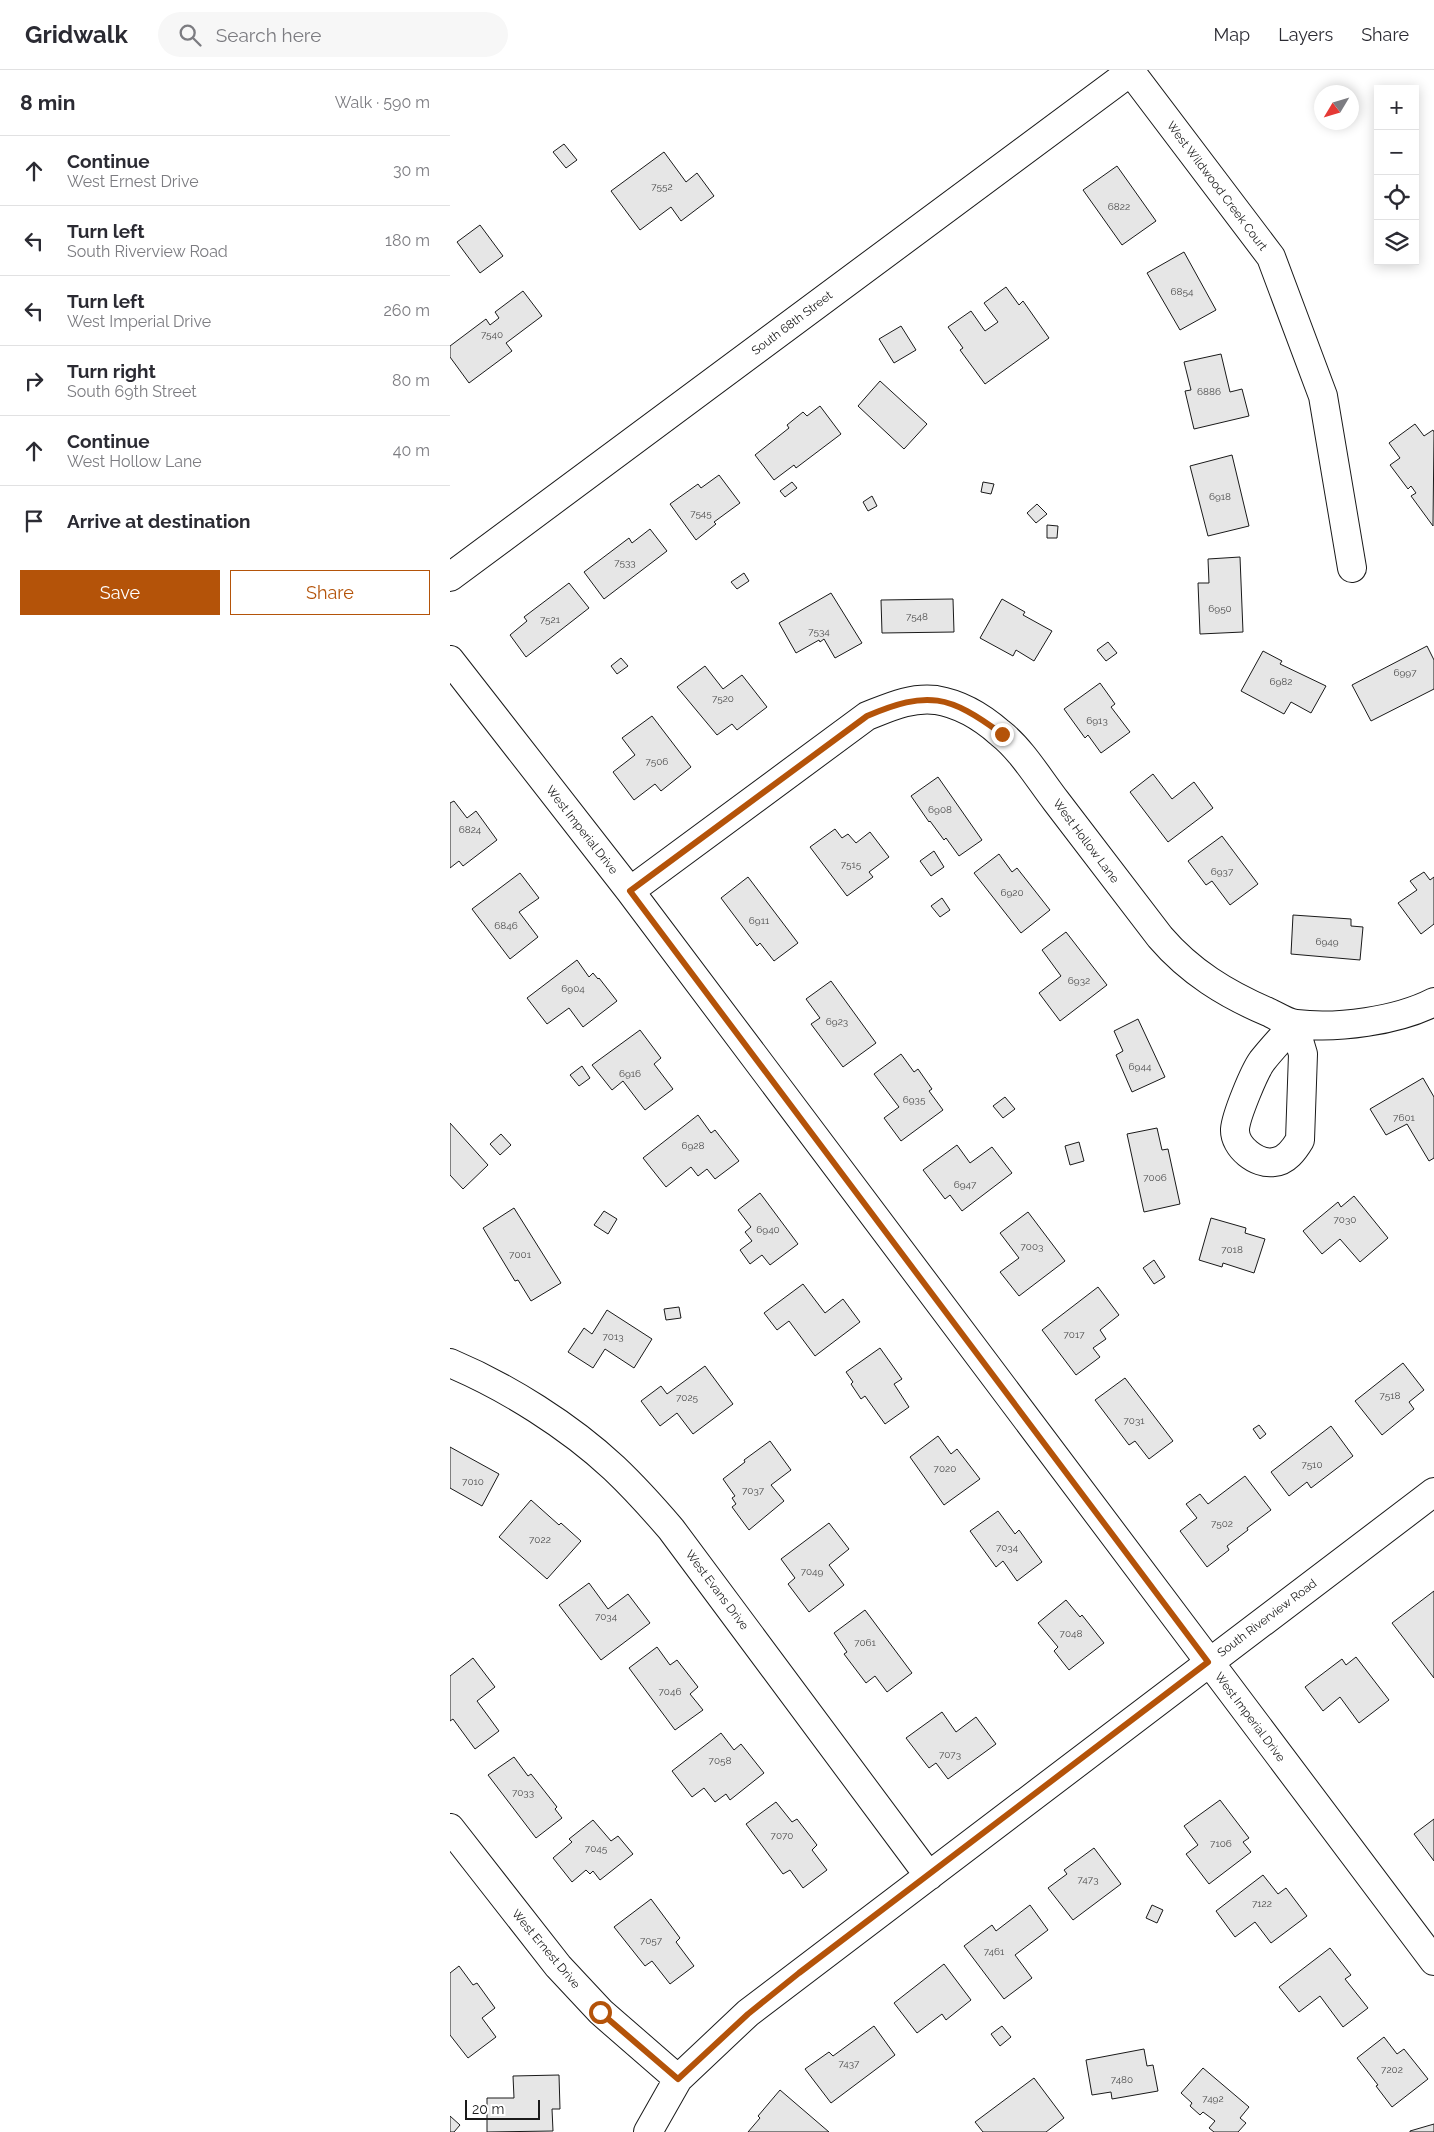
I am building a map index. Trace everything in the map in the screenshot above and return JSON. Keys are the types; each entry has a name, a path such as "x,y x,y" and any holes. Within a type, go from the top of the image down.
{"street":[{"name":"West Wildwood Creek Court","path":"1132,71 1271,257 1322,396 1352,568"},
{"name":"South 68th Street","path":"450,577 1132,71"},
{"name":"West Imperial Drive","path":"450,660 630,891 1208,1662 1433,1957"},
{"name":"West Hollow Lane","path":"630,891 867,716 895,704 920,699 938,700 956,705 977,716 1002,734 1026,762 1177,956 1208,981 1248,1003 1294,1024 1332,1024 1369,1021 1408,1012 1434,1002"},
{"name":"West Evans Drive","path":"450,1364 474,1373 564,1428 613,1467 640,1494 671,1530 929,1876"},
{"name":"South Riverview Road","path":"648,2132 678,2079 748,2014 1208,1662 1434,1492"},
{"name":"West Ernest Drive","path":"450,1828 558,1966 600,2012 678,2079"}],"building":[{"path":"564,144 577,160 566,168 553,152"},
{"path":"664,152 686,182 697,173 714,196 681,221 671,207 640,230 611,191"},
{"path":"1117,166 1156,221 1122,245 1083,190"},
{"path":"480,225 503,256 480,273 457,242"},
{"path":"1184,252 1216,310 1180,330 1147,273"},
{"path":"1006,287 1019,305 1023,301 1049,338 985,384 960,350 963,348 948,327 971,311 985,331 998,322 984,303"},
{"path":"523,291 542,316 506,343 512,351 469,383 450,357 450,346 486,319 490,325 499,318 495,312"},
{"path":"901,326 916,350 894,363 879,339"},
{"path":"1221,354 1230,392 1242,389 1249,416 1194,429 1185,391 1191,390 1184,362"},
{"path":"880,381 927,424 904,449 858,406"},
{"path":"820,406 841,434 796,468 794,465 774,480 755,455 789,428 787,425 803,412 807,416"},
{"path":"1415,424 1424,436 1433,430 1434,432 1433,526 1411,496 1416,493 1411,486 1408,489 1390,465 1400,458 1389,443"},
{"path":"1232,455 1249,526 1208,536 1190,466"},
{"path":"719,475 740,503 714,522 716,524 696,540 670,504 698,484 701,488"},
{"path":"792,482 797,488 785,497 780,491"},
{"path":"983,482 994,484 991,494 981,492"},
{"path":"872,496 877,506 868,511 863,502"},
{"path":"1037,504 1047,514 1036,523 1027,513"},
{"path":"1047,525 1058,526 1057,538 1047,538"},
{"path":"650,529 667,551 604,599 584,572 629,538 632,543"},
{"path":"1240,557 1243,632 1200,634 1198,583 1209,583 1208,559"},
{"path":"744,573 749,581 737,589 731,582"},
{"path":"569,583 589,608 526,657 510,635 527,621 524,617"},
{"path":"831,593 862,643 835,658 824,639 796,653 779,623"},
{"path":"953,599 954,632 882,633 881,600"},
{"path":"1002,599 1025,612 1023,615 1052,631 1034,661 1016,650 1013,656 980,638"},
{"path":"1108,642 1117,653 1106,661 1097,650"},
{"path":"1427,646 1434,660 1434,689 1371,721 1352,685"},
{"path":"1263,651 1282,661 1280,664 1326,686 1311,713 1291,702 1284,714 1241,691"},
{"path":"621,658 628,666 617,674 611,666"},
{"path":"705,666 723,689 742,675 767,707 737,730 732,724 717,735 677,687"},
{"path":"1100,683 1115,704 1111,707 1130,732 1101,753 1088,735 1085,738 1064,709"},
{"path":"652,716 691,767 661,791 655,784 634,800 613,772 635,755 622,738"},
{"path":"1153,774 1172,799 1194,782 1213,808 1168,842 1130,792"},
{"path":"938,777 982,840 959,856 946,838 944,840 929,822 911,796"},
{"path":"454,801 467,818 476,811 497,840 463,866 459,861 450,868 450,803"},
{"path":"835,829 842,838 848,834 856,843 870,832 889,857 869,872 873,877 847,896 810,847"},
{"path":"1222,836 1258,884 1230,905 1212,881 1206,885 1188,861"},
{"path":"934,851 944,867 931,876 920,861"},
{"path":"999,854 1012,872 1017,868 1050,910 1021,933 974,873"},
{"path":"1424,872 1430,880 1434,877 1434,924 1421,934 1398,903 1417,890 1410,881"},
{"path":"520,873 539,898 519,912 538,937 510,959 472,909"},
{"path":"748,877 798,943 774,961 760,943 757,946 721,898"},
{"path":"942,898 950,910 940,917 931,906"},
{"path":"1293,915 1351,919 1351,926 1363,927 1360,960 1291,954"},
{"path":"1066,932 1107,985 1060,1021 1039,993 1061,976 1042,950"},
{"path":"577,960 589,977 593,973 599,978 617,1001 583,1027 569,1008 547,1024 527,998"},
{"path":"831,981 876,1043 843,1067 811,1024 820,1018 806,999"},
{"path":"1138,1019 1165,1077 1132,1092 1116,1055 1123,1051 1114,1031"},
{"path":"640,1030 661,1058 654,1064 673,1089 645,1110 623,1081 612,1090 592,1065"},
{"path":"901,1054 914,1072 918,1069 932,1089 929,1091 943,1110 901,1141 884,1118 899,1107 874,1074"},
{"path":"582,1066 590,1078 579,1086 570,1075"},
{"path":"1423,1078 1434,1097 1434,1158 1429,1161 1407,1124 1386,1135 1370,1109"},
{"path":"1005,1097 1015,1109 1003,1118 993,1106"},
{"path":"698,1115 711,1133 715,1130 739,1161 715,1179 707,1169 698,1176 691,1167 666,1187 643,1158"},
{"path":"450,1123 488,1165 463,1189 450,1175"},
{"path":"1157,1128 1162,1150 1168,1149 1180,1204 1144,1212 1127,1134"},
{"path":"501,1134 511,1145 500,1155 490,1144"},
{"path":"1079,1142 1084,1161 1070,1165 1065,1146"},
{"path":"957,1145 970,1163 992,1147 1012,1173 962,1211 950,1195 945,1199 923,1170"},
{"path":"760,1193 798,1244 770,1265 762,1255 750,1264 740,1250 752,1241 745,1232 751,1227 738,1210"},
{"path":"1354,1196 1388,1238 1360,1262 1340,1239 1322,1254 1303,1231 1338,1202 1341,1207"},
{"path":"514,1208 561,1283 531,1301 518,1280 515,1281 483,1228"},
{"path":"604,1211 617,1219 608,1234 594,1225"},
{"path":"1028,1212 1065,1261 1019,1296 1000,1272 1019,1258 1000,1233"},
{"path":"1211,1218 1246,1228 1245,1233 1265,1239 1254,1273 1223,1263 1222,1267 1199,1260"},
{"path":"1154,1260 1165,1277 1154,1284 1143,1268"},
{"path":"803,1284 825,1313 843,1299 860,1322 815,1356 789,1321 777,1330 764,1313"},
{"path":"1098,1287 1119,1315 1100,1330 1106,1339 1093,1348 1100,1357 1076,1375 1042,1330"},
{"path":"679,1307 681,1318 666,1320 664,1309"},
{"path":"607,1310 652,1339 634,1368 605,1349 593,1368 568,1352 584,1328 592,1334"},
{"path":"880,1348 902,1379 894,1384 909,1407 885,1424 865,1396 861,1399 846,1372"},
{"path":"1403,1363 1424,1390 1409,1402 1414,1409 1382,1435 1355,1401"},
{"path":"705,1366 733,1404 693,1434 677,1413 660,1426 641,1401 661,1386 667,1394"},
{"path":"1125,1378 1173,1441 1149,1459 1135,1441 1129,1445 1095,1400"},
{"path":"1259,1425 1266,1434 1260,1439 1253,1429"},
{"path":"1331,1426 1353,1456 1311,1488 1307,1482 1289,1496 1271,1472"},
{"path":"938,1436 951,1454 957,1449 980,1479 944,1505 910,1457"},
{"path":"770,1441 791,1470 771,1485 784,1501 749,1530 732,1507 736,1504 732,1498 735,1496 723,1479 745,1462 744,1460"},
{"path":"450,1447 499,1474 482,1506 450,1488"},
{"path":"1245,1476 1271,1510 1247,1528 1248,1530 1227,1546 1229,1550 1207,1567 1180,1531 1197,1518 1186,1504 1200,1494 1208,1504"},
{"path":"531,1500 559,1525 561,1523 581,1541 547,1579 499,1537"},
{"path":"998,1511 1015,1534 1019,1530 1042,1562 1017,1581 1003,1561 996,1567 970,1531"},
{"path":"829,1523 849,1549 829,1565 844,1585 809,1612 788,1584 795,1578 781,1559"},
{"path":"589,1583 608,1609 628,1594 650,1623 601,1660 559,1605"},
{"path":"1434,1591 1434,1678 1392,1623"},
{"path":"1066,1600 1080,1617 1082,1615 1104,1643 1069,1670 1054,1651 1058,1647 1038,1623"},
{"path":"865,1610 912,1673 887,1692 875,1676 866,1683 844,1654 847,1652 834,1633"},
{"path":"657,1647 670,1665 677,1660 698,1687 690,1694 703,1710 675,1730 629,1668"},
{"path":"1356,1657 1389,1700 1359,1723 1340,1697 1323,1711 1305,1687 1342,1659 1346,1665"},
{"path":"473,1658 495,1687 477,1701 499,1731 475,1749 453,1719 450,1721 450,1676"},
{"path":"942,1712 956,1732 976,1717 996,1744 948,1779 936,1763 929,1768 906,1738"},
{"path":"721,1733 734,1750 741,1744 764,1773 730,1800 726,1794 715,1802 704,1788 692,1797 672,1771"},
{"path":"514,1757 528,1776 531,1774 557,1807 555,1809 562,1818 536,1838 488,1775"},
{"path":"1220,1800 1249,1838 1243,1842 1251,1852 1209,1884 1186,1854 1198,1845 1184,1826"},
{"path":"776,1802 792,1822 797,1819 817,1845 812,1850 827,1870 803,1888 790,1870 783,1874 746,1824"},
{"path":"1434,1819 1434,1861 1414,1834"},
{"path":"593,1820 611,1841 618,1836 633,1854 600,1880 593,1871 590,1874 586,1870 572,1882 553,1858 572,1842 569,1839"},
{"path":"1094,1848 1121,1884 1073,1920 1048,1888 1067,1874 1064,1870"},
{"path":"1263,1875 1278,1894 1286,1888 1307,1916 1271,1943 1255,1922 1235,1937 1216,1911"},
{"path":"651,1899 680,1938 676,1942 694,1966 670,1984 652,1961 645,1966 614,1927"},
{"path":"1030,1905 1048,1930 1015,1955 1032,1978 1004,1999 964,1946 992,1925 996,1931"},
{"path":"1152,1905 1163,1910 1157,1923 1146,1918"},
{"path":"1330,1948 1351,1975 1345,1979 1368,2008 1343,2027 1320,1996 1299,2012 1279,1987"},
{"path":"944,1964 971,2000 946,2020 942,2014 917,2033 894,2003"},
{"path":"459,1966 473,1985 477,1983 495,2008 482,2018 496,2037 468,2058 450,2035 450,1973"},
{"path":"874,2026 895,2055 831,2103 805,2069 829,2052 833,2056"},
{"path":"1002,2026 1011,2037 1000,2046 991,2034"},
{"path":"1384,2037 1397,2054 1404,2049 1428,2079 1392,2107 1357,2058"},
{"path":"1144,2049 1147,2066 1153,2065 1158,2091 1112,2099 1111,2092 1092,2095 1086,2060"},
{"path":"1203,2068 1249,2107 1240,2118 1246,2123 1238,2132 1214,2132 1209,2128 1215,2121 1203,2112 1200,2115 1190,2106 1192,2103 1181,2093"},
{"path":"559,2075 560,2109 552,2109 553,2131 487,2132 487,2098 514,2098 513,2076"},
{"path":"1034,2078 1064,2118 1046,2132 983,2132 975,2122"},
{"path":"780,2090 829,2132 748,2132 760,2118 758,2116"},
{"path":"450,2116 460,2125 454,2132 450,2132"},
{"path":"1434,2124 1434,2132 1410,2132 1410,2131"}],"route":[{"path":"600,2012 678,2079 748,2014 799,1973 1208,1662 630,891 867,716 895,704 920,699 938,700 956,705 977,716 1002,734"}]}
